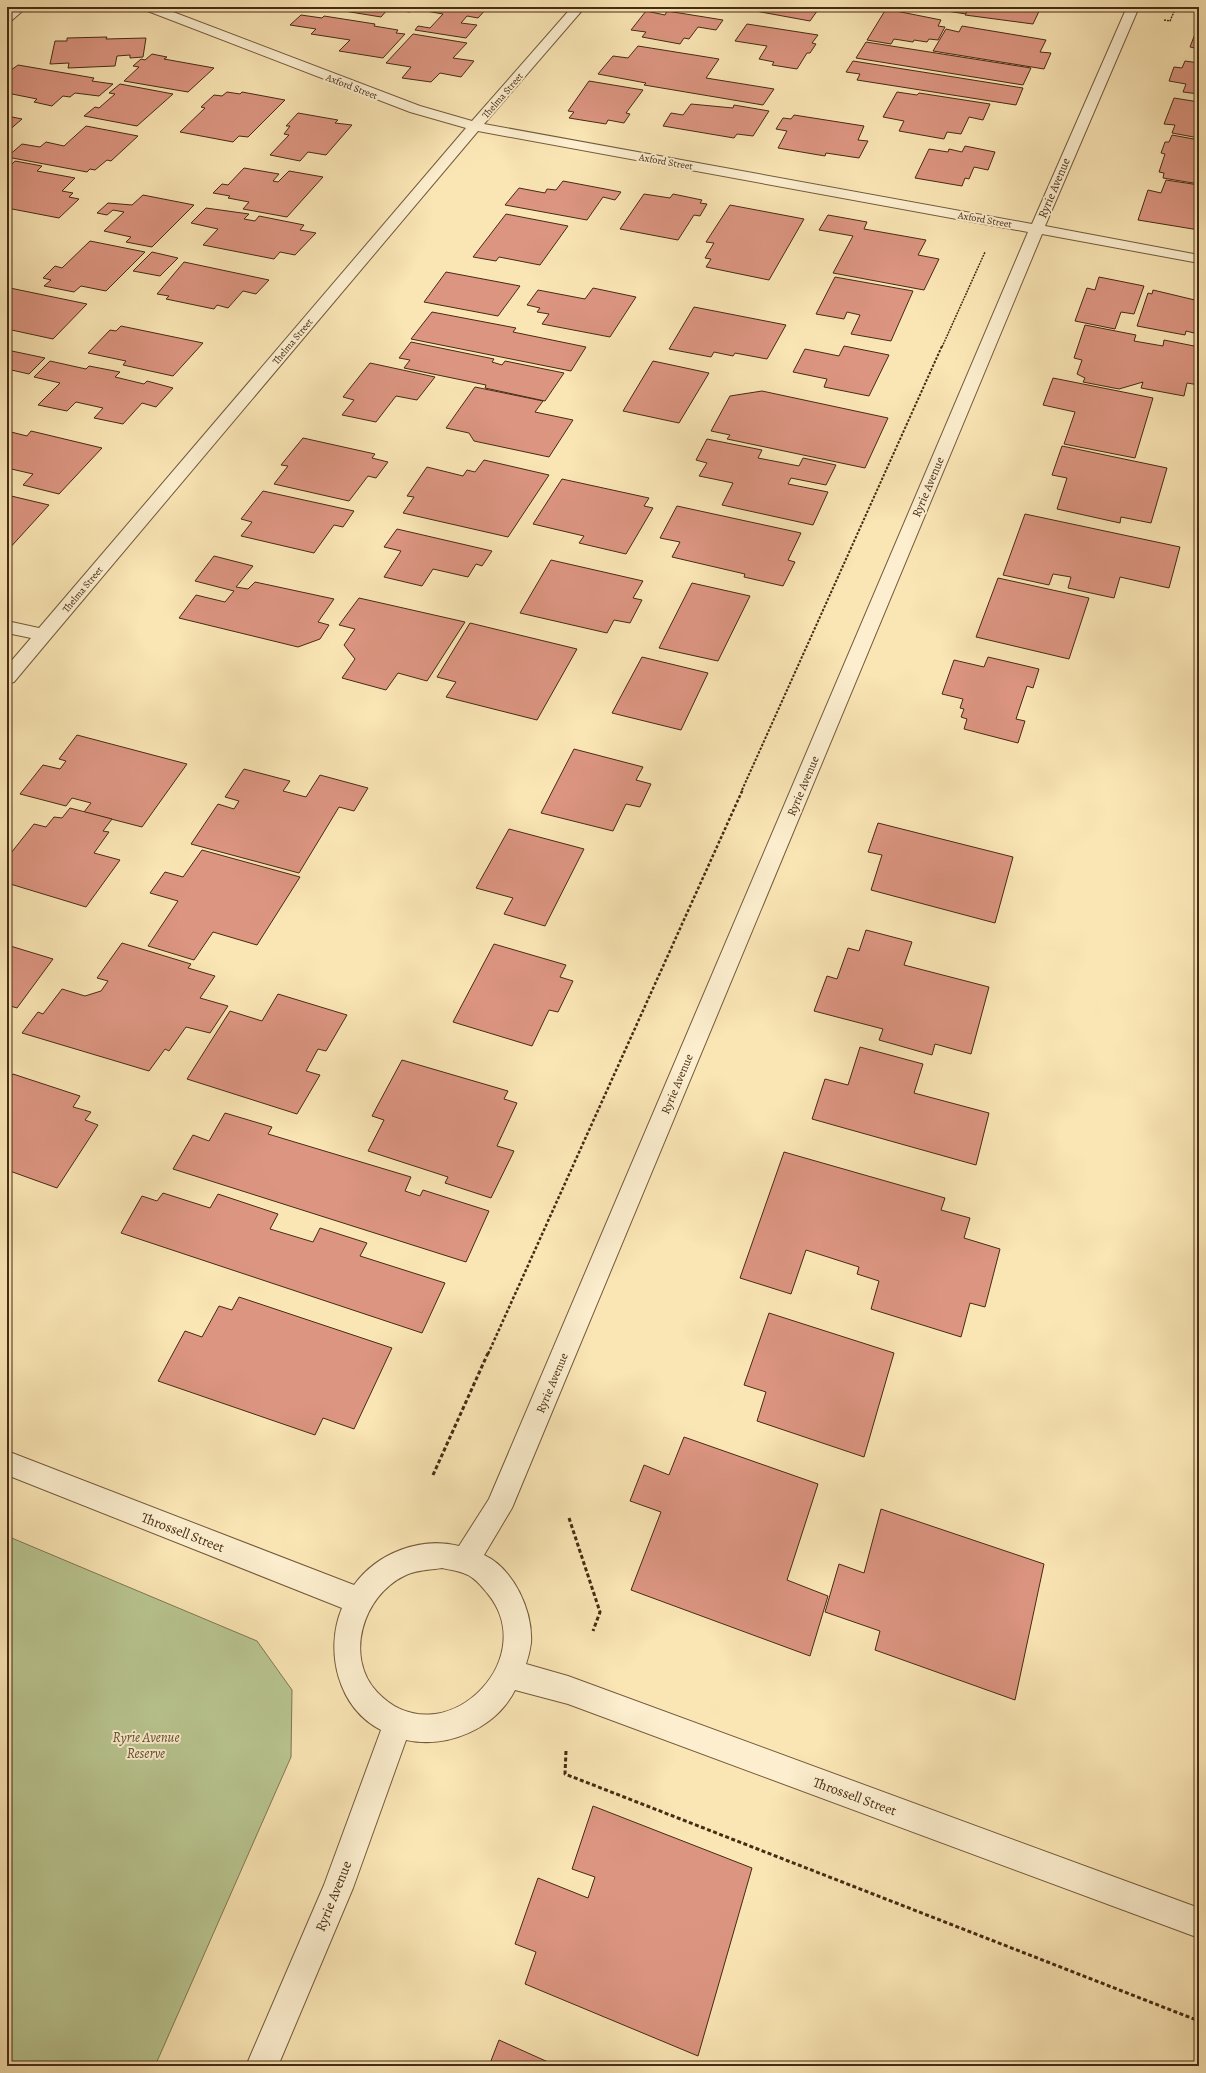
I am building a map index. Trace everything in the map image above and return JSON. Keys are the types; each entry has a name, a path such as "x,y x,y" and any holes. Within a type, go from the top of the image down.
{"street":[{"path":"7,18 21,7"},
{"name":"Axford Street","path":"149,7 415,109 475,126 1037,228 1199,259"},
{"name":"Thelma Street","path":"7,678 475,126 579,7"},
{"name":"Ryrie Avenue","path":"466,1560 499,1508 1026,254 1133,7"},
{"path":"7,626 44,635"},
{"name":"Throssell Street","path":"7,1463 359,1601"},
{"path":"442,1555 466,1560 489,1573 506,1593 516,1618 518,1646 510,1674 495,1697 475,1715 450,1726 424,1729 398,1724 373,1709 355,1686 347,1658 348,1629 359,1601 375,1582 395,1566 418,1558 442,1555"},
{"name":"Throssell Street","path":"510,1674 568,1690 1199,1923"},
{"name":"Ryrie Avenue","path":"262,2066 338,1888 398,1724"}],"path":[{"path":"433,1475 988,247 1026,254"},
{"path":"569,1518 600,1612 593,1631"},
{"path":"566,1751 565,1774 1199,2021"}],"green space":[{"name":"Ryrie Avenue Reserve","path":"7,1536 257,1641 292,1690 291,1757 155,2066 7,2066"}],"building":[{"path":"334,7 414,7 410,12 388,9 381,17 332,9"},
{"path":"429,7 488,7 478,18 467,16 461,23 477,25 466,38 415,30 418,26 430,28 443,14 426,11"},
{"path":"701,7 725,7 723,10"},
{"path":"752,7 820,7 810,21 750,10"},
{"path":"921,7 970,7 966,14"},
{"path":"970,7 1041,7 1033,24 965,15"},
{"path":"886,9 941,20 938,26 945,27 938,40 929,39 927,42 914,40 913,42 894,39 891,44 867,40"},
{"path":"646,11 665,15 667,11 723,20 716,30 698,27 689,39 684,38 680,44 642,37 646,32 631,30"},
{"path":"301,15 322,18 324,16 375,24 374,26 398,30 396,33 405,34 383,58 339,51 350,40 311,34 316,29 290,25"},
{"path":"747,24 818,35 812,43 816,44 810,53 807,53 797,69 772,65 774,62 759,59 767,46 735,41"},
{"path":"962,26 1046,40 1040,52 1051,53 1044,69 933,51 946,29 959,32"},
{"path":"1199,26 1199,49 1190,47"},
{"path":"413,34 467,43 453,58 474,61 461,77 440,73 431,82 402,78 411,67 386,63"},
{"path":"107,37 106,39 146,38 143,57 130,58 130,55 117,56 115,66 68,68 69,63 50,64 55,41 67,41 67,38"},
{"path":"866,42 1031,68 1023,85 856,58"},
{"path":"638,46 719,59 706,78 774,89 763,105 644,85 646,83 598,74 613,56 628,58"},
{"path":"152,54 167,57 164,59 214,68 188,92 124,81 139,67 133,66 141,59 145,60"},
{"path":"853,61 1023,88 1016,105 857,80 860,74 846,72"},
{"path":"1185,61 1199,63 1199,94 1183,92 1186,84 1169,81 1174,67 1182,68"},
{"path":"18,65 94,78 92,81 113,84 99,96 75,93 70,97 63,96 52,106 34,102 37,99 12,94 7,97 7,73"},
{"path":"589,81 643,90 626,113 630,114 624,123 608,120 606,124 569,118 574,112 568,111"},
{"path":"120,84 173,94 137,126 84,116 95,107 99,108 115,94 109,93"},
{"path":"227,92 240,94 242,92 285,100 248,137 239,136 233,142 180,132 205,108 201,107 214,95 222,96"},
{"path":"897,92 917,95 919,93 990,104 983,120 969,117 961,134 947,132 944,139 899,131 904,121 883,117"},
{"path":"1174,98 1199,102 1199,138 1172,133 1175,125 1164,124"},
{"path":"691,104 733,108 734,105 769,111 753,136 737,134 734,138 663,126 671,113 683,115"},
{"path":"298,113 338,120 335,123 352,125 326,155 308,152 300,161 270,155 289,135 284,134 290,126 286,126"},
{"path":"794,115 864,126 858,140 868,141 859,158 826,153 825,156 778,148 787,131 776,129 783,118 791,119"},
{"path":"7,116 22,119 7,132"},
{"path":"86,126 138,136 111,161 107,160 95,170 90,169 87,172 7,157 22,144 40,147 46,142 64,146"},
{"path":"1172,135 1199,140 1199,184 1163,178 1164,173 1159,172 1165,154 1161,153 1165,142 1169,142"},
{"path":"965,146 995,152 988,170 974,167 969,179 965,178 962,186 915,178 929,149 948,152 949,149 962,152"},
{"path":"15,161 42,166 37,171 75,178 62,191 73,193 69,197 79,199 59,218 7,208 7,186 11,182 7,181 7,169"},
{"path":"244,168 279,174 273,181 278,182 289,171 323,177 287,217 243,209 249,202 228,198 230,196 213,193 222,184 228,185"},
{"path":"1166,180 1199,185 1199,230 1138,220 1148,190 1161,193"},
{"path":"563,181 621,192 615,200 603,197 587,220 505,205 519,188 545,193 547,189 556,190"},
{"path":"644,194 670,198 673,194 702,200 700,203 707,204 700,216 694,215 678,240 620,229"},
{"path":"143,195 194,205 152,247 126,242 131,237 104,231 124,212 113,210 107,215 97,213 108,203 132,205"},
{"path":"730,205 804,219 769,280 706,267 711,259 705,258 714,243 706,242"},
{"path":"206,208 249,214 244,219 255,221 259,216 304,225 300,230 316,233 295,255 280,252 274,259 203,245 218,229 191,223"},
{"path":"506,214 568,226 540,265 499,257 496,261 473,257"},
{"path":"828,215 867,222 864,229 926,240 918,255 939,259 924,290 833,273 853,236 819,230"},
{"path":"90,241 145,252 106,291 81,286 74,292 44,286 51,280 43,278 55,266 62,268"},
{"path":"152,252 178,258 160,276 133,271"},
{"path":"184,262 269,280 256,294 243,291 228,308 217,305 214,309 166,299 169,296 157,294"},
{"path":"446,272 520,286 498,316 424,302"},
{"path":"835,277 913,291 891,341 851,334 860,315 847,312 844,319 816,314"},
{"path":"1099,277 1144,286 1134,314 1121,312 1115,329 1075,321 1087,288 1095,290"},
{"path":"10,288 87,304 53,339 7,329 7,290"},
{"path":"593,288 636,297 610,337 542,324 549,314 537,312 540,308 527,305 538,290 585,299"},
{"path":"1153,290 1199,301 1199,315 1194,333 1186,331 1185,335 1137,326 1148,293 1152,294"},
{"path":"694,307 786,325 767,359 735,353 733,356 714,352 711,357 669,349"},
{"path":"432,312 516,328 513,332 586,347 571,371 411,339"},
{"path":"1085,325 1136,335 1134,341 1163,346 1164,340 1199,347 1199,385 1187,383 1184,396 1141,388 1143,382 1119,389 1083,382 1085,378 1077,374 1082,360 1074,358"},
{"path":"121,326 203,343 173,376 123,365 126,361 88,353 110,330 116,331"},
{"path":"411,342 494,359 492,362 502,365 505,361 564,373 545,401 485,388 486,385 404,368 410,360 399,358"},
{"path":"844,346 889,355 869,396 824,387 827,379 793,372 805,349 839,356"},
{"path":"7,350 45,358 29,374 7,369"},
{"path":"50,361 86,369 89,366 120,372 115,377 144,384 147,381 173,388 156,407 142,403 123,424 94,418 103,408 76,402 67,411 38,405 60,383 34,377"},
{"path":"653,361 709,373 679,423 623,411"},
{"path":"370,363 435,377 417,400 396,396 376,422 342,415 354,400 343,397"},
{"path":"1053,378 1153,398 1135,458 1064,444 1075,412 1043,405"},
{"path":"475,387 543,401 535,412 573,420 549,457 474,441 469,433 446,428"},
{"path":"762,391 888,418 865,468 727,439 730,435 711,431 730,396"},
{"path":"7,431 27,436 31,431 102,448 59,494 23,485 33,474 7,468"},
{"path":"303,438 375,454 372,458 388,462 376,478 368,476 349,501 274,484 288,466 281,465"},
{"path":"707,439 762,450 758,458 799,466 803,458 836,465 826,485 791,478 788,484 828,492 813,525 722,505 733,483 699,476 707,463 696,460"},
{"path":"1062,446 1167,468 1151,523 1121,517 1120,523 1057,509 1067,478 1052,475"},
{"path":"484,460 549,475 508,537 403,513 414,497 407,496 427,467 463,476 467,470 475,472"},
{"path":"562,479 649,498 644,506 653,508 626,554 579,543 584,536 533,524"},
{"path":"263,491 354,511 343,527 334,525 314,553 241,536 252,522 241,519"},
{"path":"7,495 49,505 7,551"},
{"path":"677,506 801,533 788,560 795,562 783,586 744,577 745,574 672,557 680,542 660,538"},
{"path":"1025,514 1180,547 1169,588 1120,577 1114,598 1068,588 1071,577 1053,574 1049,585 1003,575"},
{"path":"397,529 492,551 482,566 476,564 468,577 433,569 422,586 384,577 401,551 384,547"},
{"path":"214,556 253,566 236,587 248,589 255,582 334,599 318,622 329,625 320,639 298,647 179,618 196,595 225,602 234,591 195,581"},
{"path":"551,560 643,581 633,598 642,600 630,623 614,620 607,633 520,613"},
{"path":"998,578 1089,598 1069,659 976,637"},
{"path":"692,583 750,596 718,661 659,648"},
{"path":"359,598 465,622 427,681 398,673 386,690 342,678 355,659 344,645 355,629 339,625"},
{"path":"470,623 577,649 537,720 446,697 456,682 437,677"},
{"path":"642,657 708,673 681,730 612,713"},
{"path":"988,657 1039,669 1033,688 1027,686 1016,719 1025,721 1018,743 964,729 967,719 961,717 964,709 960,708 963,699 942,694 954,660 984,667"},
{"path":"77,735 187,764 142,827 84,812 91,803 72,798 66,806 20,794 43,765 60,769 66,761 59,759"},
{"path":"574,749 643,767 636,780 651,784 640,807 626,804 613,831 541,813"},
{"path":"244,769 290,781 283,791 306,797 320,775 368,788 354,811 339,807 299,873 191,844 218,804 234,809 239,801 225,797"},
{"path":"70,808 112,819 103,831 109,832 94,853 120,860 86,907 7,883 7,858 34,824 46,827 54,817 62,818"},
{"path":"878,823 1013,857 995,923 871,890 882,855 868,852"},
{"path":"509,829 584,849 545,926 504,914 513,898 476,888"},
{"path":"202,850 300,877 257,945 213,932 194,960 148,946 178,901 150,893 165,872 183,877"},
{"path":"866,930 912,942 904,965 989,987 971,1054 935,1044 932,1055 879,1040 883,1029 814,1011 827,976 837,979 848,948 859,951"},
{"path":"122,943 191,964 188,968 215,976 200,998 228,1006 210,1033 186,1027 169,1051 165,1049 149,1071 22,1033 38,1012 43,1014 62,989 85,996 101,991 108,981 97,978"},
{"path":"494,944 566,965 560,977 573,981 558,1012 549,1010 532,1046 453,1022"},
{"path":"7,945 53,959 17,1008 7,1005"},
{"path":"278,994 347,1015 326,1051 318,1049 306,1071 320,1075 297,1114 187,1079 230,1011 262,1021"},
{"path":"860,1047 923,1064 914,1093 989,1113 976,1165 812,1119 825,1079 848,1085"},
{"path":"402,1060 508,1091 504,1099 517,1103 497,1146 514,1151 491,1198 445,1183 448,1177 368,1151 384,1120 372,1116"},
{"path":"13,1074 80,1096 73,1107 91,1112 85,1120 98,1125 57,1188 7,1170 7,1081"},
{"path":"225,1113 272,1127 268,1134 411,1177 405,1191 420,1196 423,1190 489,1211 466,1262 173,1169 193,1135 209,1141"},
{"path":"784,1152 945,1198 941,1210 970,1218 964,1238 1000,1249 985,1307 970,1303 961,1337 871,1309 879,1281 857,1274 859,1267 806,1250 791,1294 740,1278"},
{"path":"163,1193 210,1208 218,1194 278,1214 270,1229 313,1242 320,1228 367,1243 360,1256 445,1283 422,1333 121,1233 142,1196 157,1201"},
{"path":"239,1297 392,1348 354,1429 323,1418 315,1435 158,1381 185,1331 202,1337 219,1306 232,1310"},
{"path":"769,1313 894,1353 864,1457 757,1421 766,1392 744,1385"},
{"path":"684,1437 818,1484 787,1580 828,1596 810,1656 631,1590 661,1512 630,1501 644,1465 669,1475"},
{"path":"881,1509 1044,1564 1015,1700 875,1650 880,1631 825,1612 839,1564 864,1573"},
{"path":"593,1806 752,1868 698,2056 525,1984 536,1952 515,1944 538,1878 588,1898 595,1877 572,1869"},
{"path":"499,2040 557,2066 489,2066"}]}
